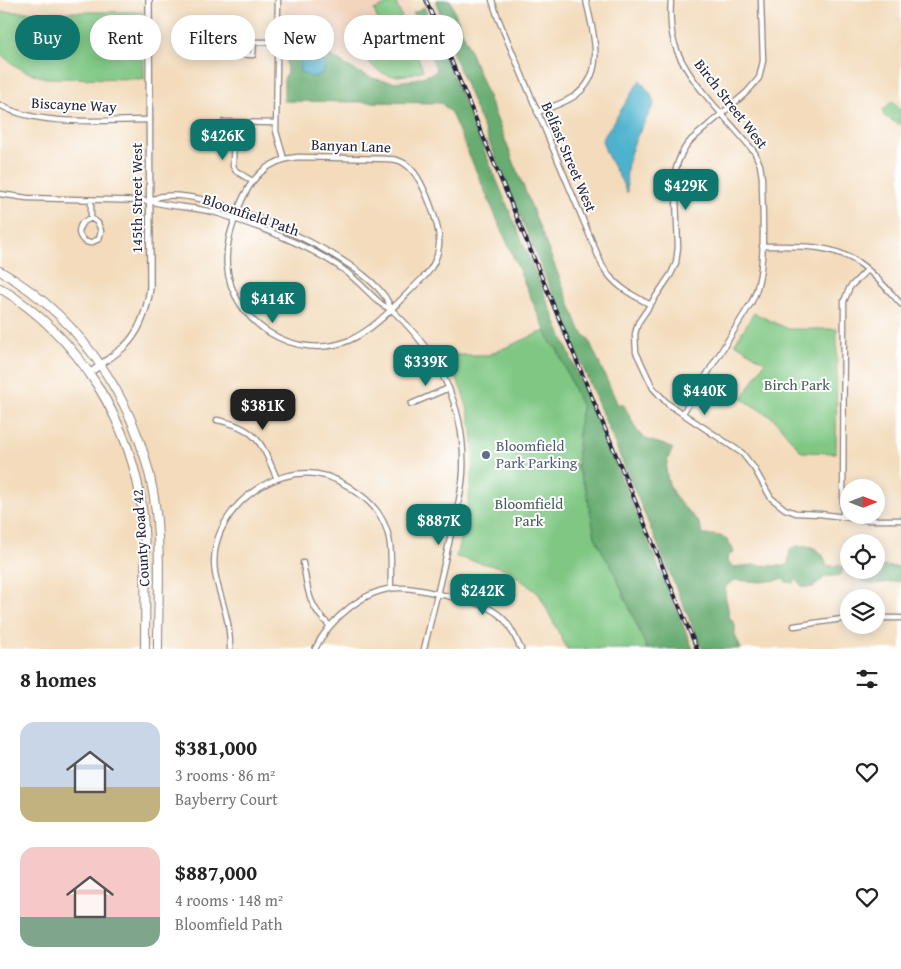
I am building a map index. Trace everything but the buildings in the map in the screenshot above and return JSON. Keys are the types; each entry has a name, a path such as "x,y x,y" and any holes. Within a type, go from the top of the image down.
{"highway":[{"name":"County Road 42","path":"0,271 34,295 80,339 100,364 131,419 144,454 156,513 158,546 158,649"},
{"name":"County Road 42","path":"0,288 43,320 61,337 90,373 107,401 120,428 131,458 144,529 144,649"}],"street":[{"name":"145th Street West","path":"90,373 124,346 133,336 142,320 148,302 150,288 150,0"},
{"path":"278,0 278,15"},
{"name":"Belfast Street West","path":"492,0 495,12 605,271 621,288 649,304"},
{"path":"537,112 574,97 583,89 592,75 596,54 586,0"},
{"name":"Birch Street West","path":"670,0 671,27 680,59 688,72 759,159 762,178 761,273 755,296 683,413"},
{"path":"761,0 763,61 761,73 752,88 687,144 678,160 675,172 678,248 676,262 671,274 649,304 637,327 635,338 636,352 656,393 668,404 742,453 754,468 768,494 780,506 796,513 840,517"},
{"path":"233,42 254,42 253,56 233,54 233,42"},
{"path":"277,60 276,123 279,144 284,159"},
{"name":"Biscayne Way","path":"0,105 35,118 53,120 150,120"},
{"path":"224,122 276,123"},
{"path":"234,123 233,166 236,171 252,181"},
{"name":"Banyan Lane","path":"306,157 393,159 406,164 416,175 437,224 439,248 435,262 425,276 365,332 338,344 308,346 286,341 272,335 248,315 235,295 229,279 227,243 238,211 252,181 267,167 284,159 306,157"},
{"path":"0,194 27,198 150,201"},
{"name":"Bloomfield Path","path":"150,201 162,196 192,197 211,201 306,238 335,255 369,280 388,300 391,309 430,353 449,388 456,407 460,425 463,470 459,501 424,649"},
{"path":"91,200 91,218"},
{"name":"Bloomfield Path","path":"150,201 162,205 204,209 303,246 355,279 382,305 391,309"},
{"path":"91,218 98,223 101,231 98,239 90,243 81,238 79,231 82,223 91,218"},
{"path":"762,246 812,247 831,250 850,258 867,270 901,304"},
{"path":"843,479 844,302 850,287 867,270"},
{"path":"411,404 449,388"},
{"path":"217,420 241,426 256,438 262,445 277,479"},
{"path":"230,649 228,624 217,589 214,571 214,555 218,536 225,522 241,502 256,489 277,479 298,474 325,476 345,485 370,503 383,520 389,537 392,588"},
{"path":"885,520 901,520"},
{"path":"303,563 313,606 320,617 330,626"},
{"path":"315,649 330,626 355,604 374,594 392,588 413,589 462,599 488,607 507,622 522,649"},
{"path":"885,618 901,618"},
{"path":"794,626 840,619"}],"shaded area":[{"path":"284,0 406,0 412,15 344,15 344,60 431,60 435,71 414,79 398,80 385,80 366,74 334,55 334,15 284,15"}],"green space":[{"path":"436,0 450,0 456,15 440,15"},
{"path":"395,1 401,15 376,15 374,10"},
{"path":"424,7 427,15 414,15 413,13"},
{"path":"0,12 143,12 143,15 90,15 90,60 144,60 144,79 47,78 27,72 0,53"},
{"path":"463,33 580,330 588,338 618,405 622,403 640,434 647,439 673,449 669,455 666,468 668,482 678,500 699,523 703,535 722,537 729,542 734,552 728,556 727,560 733,567 754,565 785,566 788,565 790,549 798,546 811,547 819,551 827,566 840,566 840,575 825,577 814,587 803,587 796,579 794,583 786,582 784,579 761,582 735,580 726,586 725,595 728,615 735,625 735,635 741,649 702,649 456,60 463,60"},
{"path":"334,58 360,73 376,79 394,82 414,79 437,71 432,60 446,60 693,649 647,649 611,565 595,537 586,489 577,467 579,422 582,408 557,349 551,344 451,113 441,103 284,101 284,80 287,72 286,60 334,60"},
{"path":"368,60 419,60 423,70 395,76 379,71"},
{"path":"892,101 901,110 901,125 884,116 883,110"},
{"name":"Birch Park","path":"754,313 788,329 837,329 836,453 802,452 773,418 742,399 765,362 735,343"},
{"name":"Bloomfield Park","path":"549,329 600,450 574,461 653,649 567,649 539,594 507,569 456,557 472,478 472,431 467,407 458,381 444,355 488,355"},
{"path":"885,566 901,567 901,581 873,584 862,581 861,579 885,579"}],"water":[{"path":"300,60 320,60 324,63 325,67 322,74 312,77 302,74"},
{"path":"640,80 651,95 654,104 628,161 627,193 602,140"}],"railway":[{"path":"426,0 697,649"}],"place":[{"name":"Bloomfield Park Parking","path":"486,455"}]}
